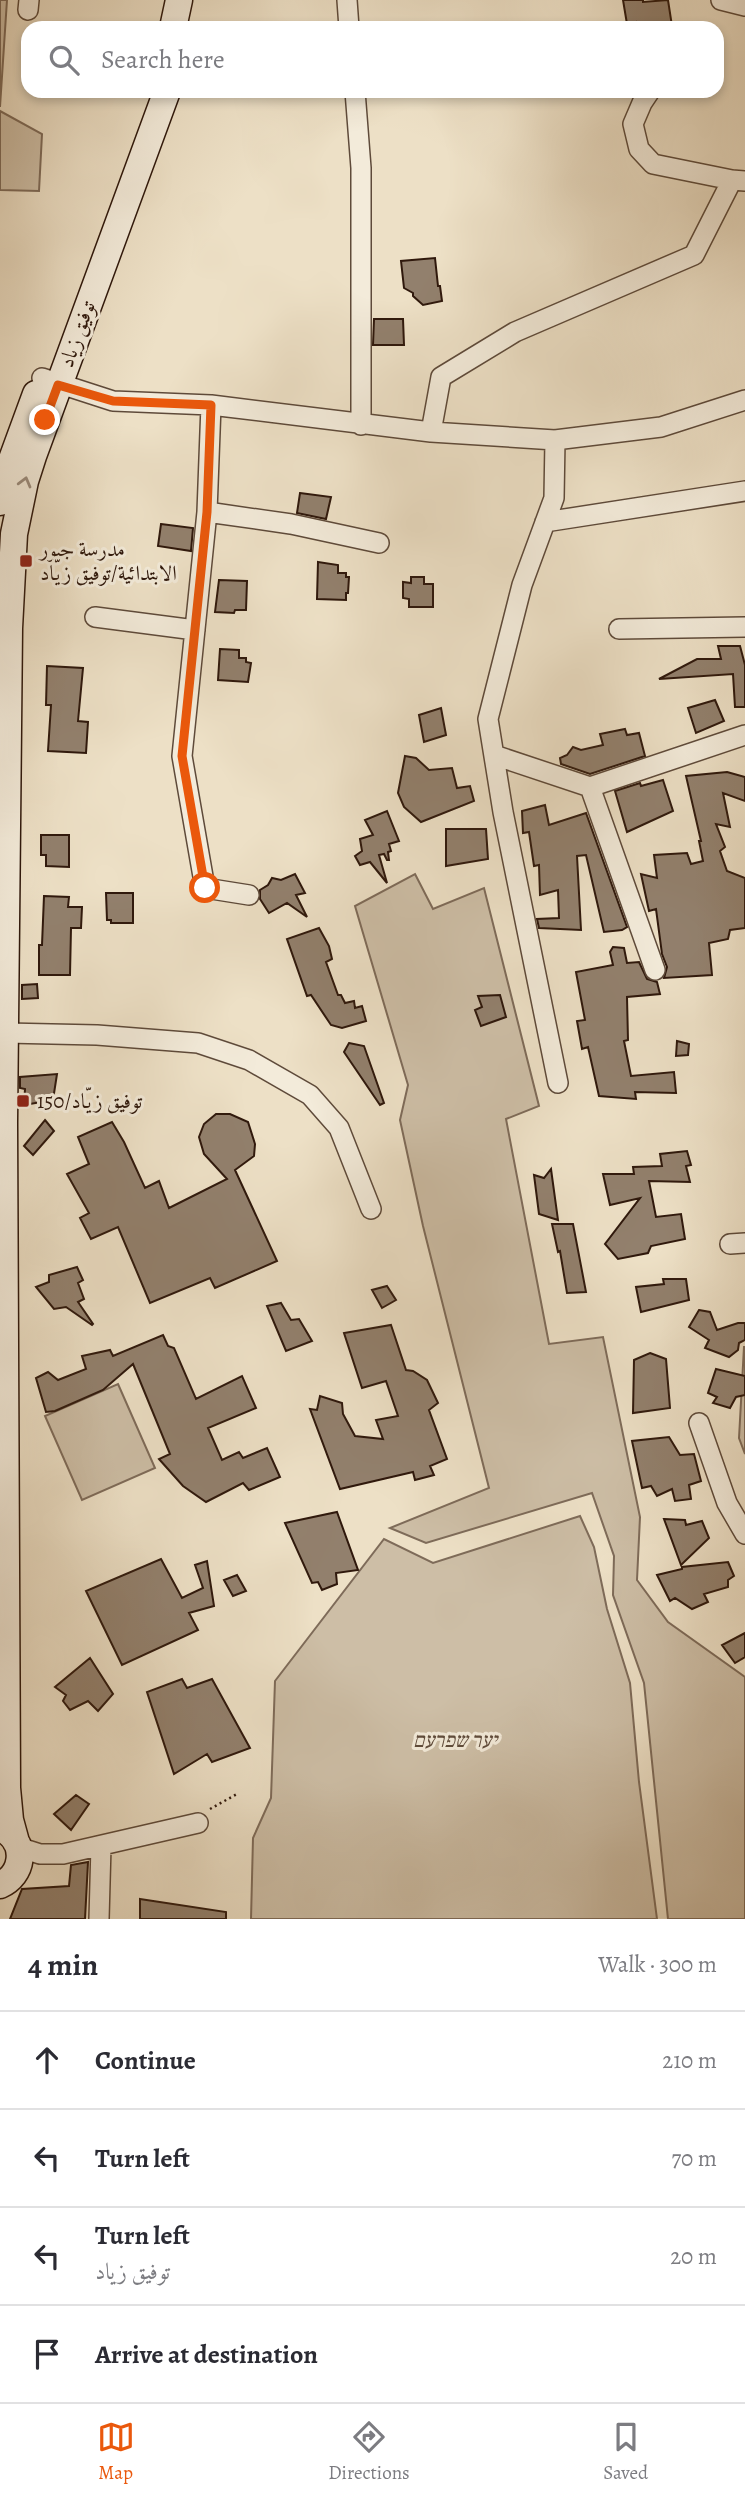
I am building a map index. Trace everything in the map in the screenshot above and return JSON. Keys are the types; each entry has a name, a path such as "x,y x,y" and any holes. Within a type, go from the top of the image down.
{"main road":[{"path":"174,21 179,0"},
{"path":"190,21 194,0"},
{"name":"توفيق زياد","path":"11,1839 7,1788 3,598 19,506 50,382 148,98"},
{"name":"توفيق زياد","path":"0,502 10,462 50,382 164,98"},
{"path":"5,1884 20,1860 11,1839"}],"street":[{"path":"347,0 348,21"},
{"path":"721,0 745,6"},
{"path":"356,98 361,169 361,425"},
{"path":"431,432 441,377 515,332 694,255 738,180 653,164 639,149 633,124 645,98"},
{"path":"50,382 113,401 211,405 361,425 555,440 661,427 745,400"},
{"path":"211,405 207,512 182,756 205,888 249,895"},
{"path":"555,440 554,498 522,585 488,719 505,826 558,1083"},
{"path":"545,522 745,491"},
{"path":"207,512 291,524 379,543"},
{"path":"95,617 195,631"},
{"path":"619,629 745,627"},
{"path":"494,755 590,788 745,735"},
{"path":"590,788 655,970"},
{"path":"6,1033 97,1035 198,1043 250,1060 310,1096 339,1128 371,1209"},
{"path":"699,1423 727,1503 745,1534"},
{"path":"11,1839 40,1854 63,1854 198,1823"},
{"path":"99,1919 101,1846"},
{"path":"5,1884 63,1854"}],"path":[{"path":"198,1823 201,1814 237,1794"}],"green space":[{"path":"0,0 7,0 0,107"},
{"path":"0,111 42,134 39,191 0,190"},
{"path":"415,874 433,909 484,888 539,1106 506,1119 549,1344 603,1337 640,1517 637,1580 668,1622 745,1677 745,1919 668,1919 644,1683 613,1595 614,1556 592,1493 426,1543 390,1528 489,1488 423,1226 400,1120 408,1085 355,906"},
{"path":"745,1347 745,1454 739,1438"},
{"path":"118,1384 155,1468 82,1500 45,1416"},
{"name":"יער שפרעם","path":"580,1516 594,1547 607,1609 630,1683 639,1782 657,1919 251,1919 253,1838 271,1798 275,1681 384,1539 433,1563"}],"building":[{"path":"623,0 668,0 671,21 626,21"},
{"path":"435,258 442,301 423,305 413,293 404,288 401,261"},
{"path":"374,319 403,319 404,345 373,345"},
{"path":"300,493 331,497 326,519 297,513"},
{"path":"161,524 193,528 191,551 158,546"},
{"path":"318,562 338,565 338,573 346,573 346,577 349,577 346,600 317,599"},
{"path":"411,577 424,577 424,584 433,584 433,607 409,607 409,599 403,598 403,582 411,583"},
{"path":"219,580 247,581 246,610 235,610 234,613 215,612"},
{"path":"718,646 740,646 745,665 745,707 735,707 733,674 659,679 697,659 721,659"},
{"path":"220,649 239,650 239,658 246,658 246,662 251,663 248,682 218,680"},
{"path":"47,666 83,668 78,721 88,722 86,753 48,751 51,705 46,705"},
{"path":"715,700 724,721 696,733 688,708"},
{"path":"441,708 446,735 424,742 419,715"},
{"path":"625,729 627,735 639,733 645,756 590,774 561,764 560,758 567,755 573,747 581,750 603,745 600,734"},
{"path":"405,756 416,758 429,770 452,768 457,788 470,786 474,801 421,822 404,807 398,793"},
{"path":"727,772 745,777 745,801 723,793 730,827 716,824 725,847 720,851 727,871 745,878 745,928 730,930 728,939 709,943 712,975 664,978 667,967 662,954 656,909 649,911 641,874 657,878 654,855 687,853 691,864 703,861 686,776"},
{"path":"663,780 673,811 627,832 615,791 640,783 641,786"},
{"path":"545,805 549,825 586,813 627,927 604,932 586,855 577,856 581,930 539,928 537,919 559,918 558,890 540,895 539,865 534,866 529,832 523,833 522,811"},
{"path":"387,811 399,841 389,844 389,860 384,854 379,855 387,883 370,862 360,865 355,856 362,851 360,839 373,835 365,820"},
{"path":"446,829 486,829 488,859 446,866"},
{"path":"41,835 69,835 69,867 46,866 46,855 41,855"},
{"path":"295,874 305,893 296,895 307,917 287,903 269,913 260,899 260,890 268,885 272,878 281,880"},
{"path":"106,893 133,893 133,923 111,923 111,920 107,920"},
{"path":"44,896 69,897 68,907 82,907 81,928 71,928 70,975 39,975"},
{"path":"319,928 329,946 332,959 326,962 338,995 341,995 345,1003 354,1001 355,1008 362,1006 366,1021 342,1028 331,1025 311,995 307,996 287,939"},
{"path":"613,947 624,948 627,963 639,962 647,979 657,982 660,994 627,997 628,1040 624,1041 631,1076 674,1072 676,1093 635,1092 636,1099 599,1096 588,1047 582,1049 577,1021 585,1020 576,972 613,965 610,952"},
{"path":"37,984 38,998 22,999 22,985"},
{"path":"500,995 506,1017 481,1026 475,1010 482,1007 478,996"},
{"path":"677,1041 689,1044 688,1055 676,1056"},
{"path":"349,1043 364,1046 384,1103 380,1105 344,1052"},
{"path":"57,1074 53,1100 24,1105 25,1089 20,1088 20,1077"},
{"path":"216,1114 230,1114 248,1122 255,1144 254,1156 235,1170 277,1261 215,1288 210,1278 150,1303 118,1227 91,1239 80,1218 89,1213 67,1174 89,1164 78,1137 112,1122 145,1188 159,1181 169,1208 227,1179 204,1154 199,1137 204,1124"},
{"path":"45,1120 54,1131 33,1155 24,1146"},
{"path":"687,1151 691,1165 686,1166 690,1182 649,1181 656,1217 681,1214 685,1239 651,1246 648,1253 618,1259 605,1244 640,1198 610,1205 603,1174 634,1174 633,1167 662,1166 660,1154"},
{"path":"551,1169 558,1220 539,1214 534,1175 544,1178"},
{"path":"552,1224 573,1224 586,1292 567,1293"},
{"path":"77,1267 83,1280 78,1283 84,1299 78,1302 92,1325 66,1307 54,1309 36,1287 49,1282 49,1275"},
{"path":"663,1279 686,1279 689,1300 641,1312 636,1287 664,1284"},
{"path":"387,1286 396,1300 382,1308 372,1290"},
{"path":"281,1303 291,1320 299,1319 312,1341 286,1351 267,1306"},
{"path":"699,1310 710,1312 717,1330 745,1323 745,1340 739,1343 738,1350 729,1357 705,1348 709,1340 689,1327"},
{"path":"391,1325 406,1370 413,1371 427,1380 438,1403 429,1410 447,1459 430,1466 434,1475 415,1480 413,1472 340,1489 310,1409 317,1410 320,1396 342,1403 343,1414 355,1436 383,1439 376,1420 398,1416 386,1381 362,1388 344,1333"},
{"path":"163,1335 168,1346 174,1348 196,1399 242,1376 256,1408 208,1428 222,1460 239,1452 243,1458 267,1448 280,1477 249,1490 243,1483 206,1502 183,1486 159,1459 170,1454 133,1364 103,1390 55,1411 46,1412 36,1378 48,1372 58,1380 86,1369 82,1356 110,1350 113,1356"},
{"path":"650,1353 666,1359 670,1408 633,1413 634,1360"},
{"path":"716,1369 745,1376 745,1395 736,1397 730,1408 713,1403 717,1397 708,1393"},
{"path":"669,1437 680,1455 694,1454 701,1481 689,1485 691,1499 675,1501 672,1489 657,1496 651,1486 642,1488 632,1441"},
{"path":"337,1512 358,1570 336,1573 337,1584 322,1590 318,1582 312,1583 285,1523"},
{"path":"664,1519 685,1520 686,1525 702,1521 709,1538 681,1565"},
{"path":"161,1559 182,1598 203,1588 195,1565 207,1561 214,1606 189,1613 198,1630 122,1665 86,1591"},
{"path":"728,1562 734,1576 728,1580 728,1587 704,1594 708,1602 692,1609 675,1598 670,1601 657,1575 682,1567"},
{"path":"237,1575 246,1591 233,1596 224,1580"},
{"path":"745,1633 745,1657 735,1663 722,1645"},
{"path":"90,1658 113,1694 98,1711 88,1701 70,1710 63,1701 66,1695 55,1687"},
{"path":"182,1679 187,1688 212,1679 250,1748 212,1762 207,1754 174,1774 147,1692"},
{"path":"76,1795 89,1804 71,1830 54,1814"},
{"path":"88,1862 85,1919 10,1919 22,1889 69,1886 71,1865"},
{"path":"140,1899 226,1912 226,1919 140,1919"}],"place":[{"name":"مدرسة جبور الابتدائية/توفيق زيّاد","path":"26,561"},
{"name":"توفيق زيّاد/150","path":"23,1101"}],"route":[{"path":"45,420 58,385 113,401 211,405 207,512 182,756 205,888"}]}
